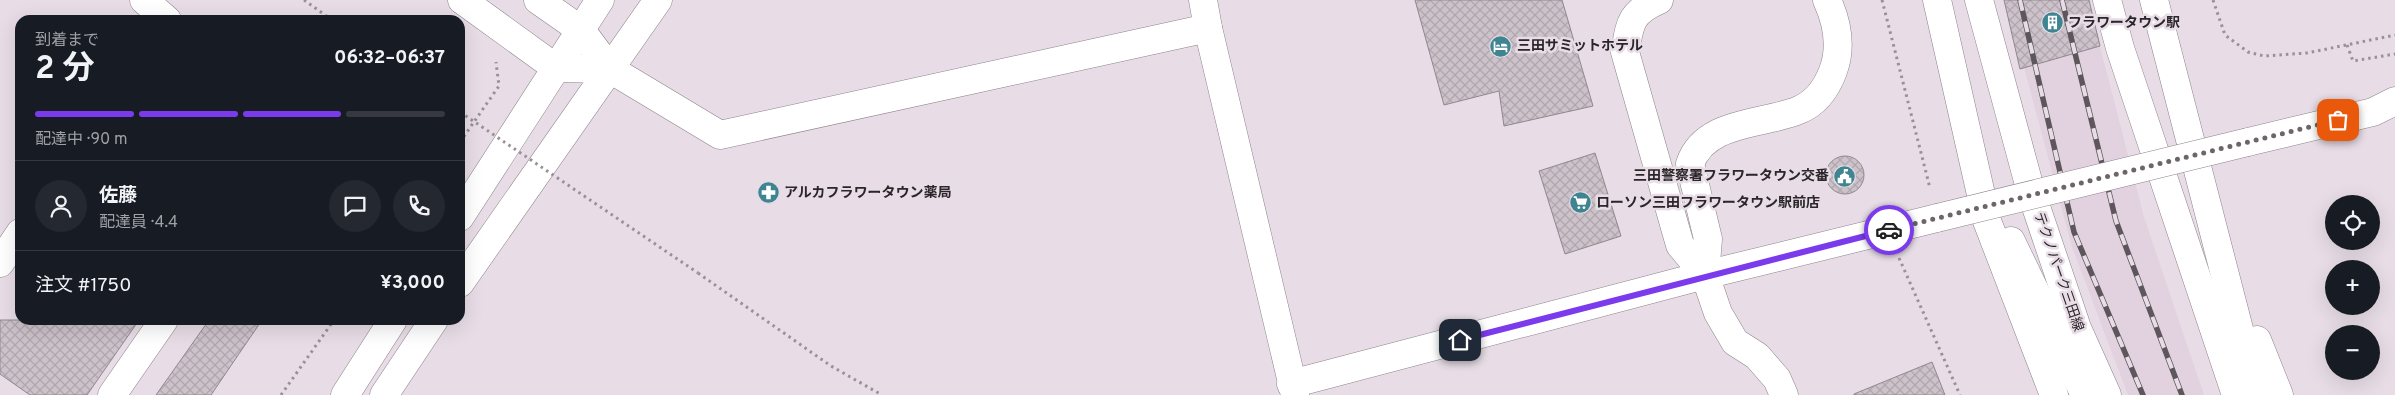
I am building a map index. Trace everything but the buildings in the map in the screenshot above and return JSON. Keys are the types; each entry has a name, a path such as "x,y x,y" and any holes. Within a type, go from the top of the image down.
{"street":[{"path":"462,0 556,68 610,69"},
{"path":"538,0 581,30 610,69 720,135 1208,28"},
{"path":"465,209 600,0"},
{"path":"465,276 658,0"},
{"path":"1203,0 1293,390 1705,276 2373,112 2395,101"},
{"path":"1659,0 1641,8 1629,26 1626,52 1680,245 1705,276 1718,313 1735,342 1757,356 1777,379 1784,395"},
{"path":"1705,276 1708,239 1690,164 1694,152 1727,129 1799,110 1814,101 1828,83 1836,62 1838,44 1834,15 1827,0"},
{"path":"1937,0 1987,221 2054,395"},
{"name":"テクノパーク三田線","path":"1979,0 2031,192 2077,328 2107,395"},
{"path":"2107,0 2120,48 2236,395"},
{"path":"2154,0 2256,395"},
{"path":"1975,168 2056,330 2085,395"},
{"path":"2214,234 2279,395"},
{"path":"0,263 15,240"},
{"path":"112,395 161,325"},
{"path":"345,395 390,325"},
{"path":"384,395 431,325"}],"path":[{"path":"304,0 325,15"},
{"path":"1882,0 1938,218"},
{"path":"2213,0 2225,35 2248,52 2264,56 2306,53 2395,35"},
{"path":"2347,45 2353,61 2395,54"},
{"path":"465,135 499,86 495,58"},
{"path":"465,115 698,273 831,366 882,395"},
{"path":"1887,230 1960,395"},
{"path":"281,395 330,325"}],"shaded area":[{"path":"2006,0 2088,0 2144,217 2204,395 2128,395 2072,247"}],"railway":[{"path":"2020,0 2074,232 2143,395"},
{"path":"2062,0 2116,221 2182,395"}],"way so far":[{"path":"1889,230 2338,120"}],"place":[{"name":"フラワータウン駅","path":"2052,23"},
{"name":"三田サミットホテル","path":"1501,46"},
{"name":"三田警察署フラワータウン交番","path":"1845,176"},
{"name":"アルカフラワータウン薬局","path":"768,193"},
{"name":"ローソン三田フラワータウン駅前店","path":"1580,203"}],"route":[{"path":"1460,340 1889,230"}]}
